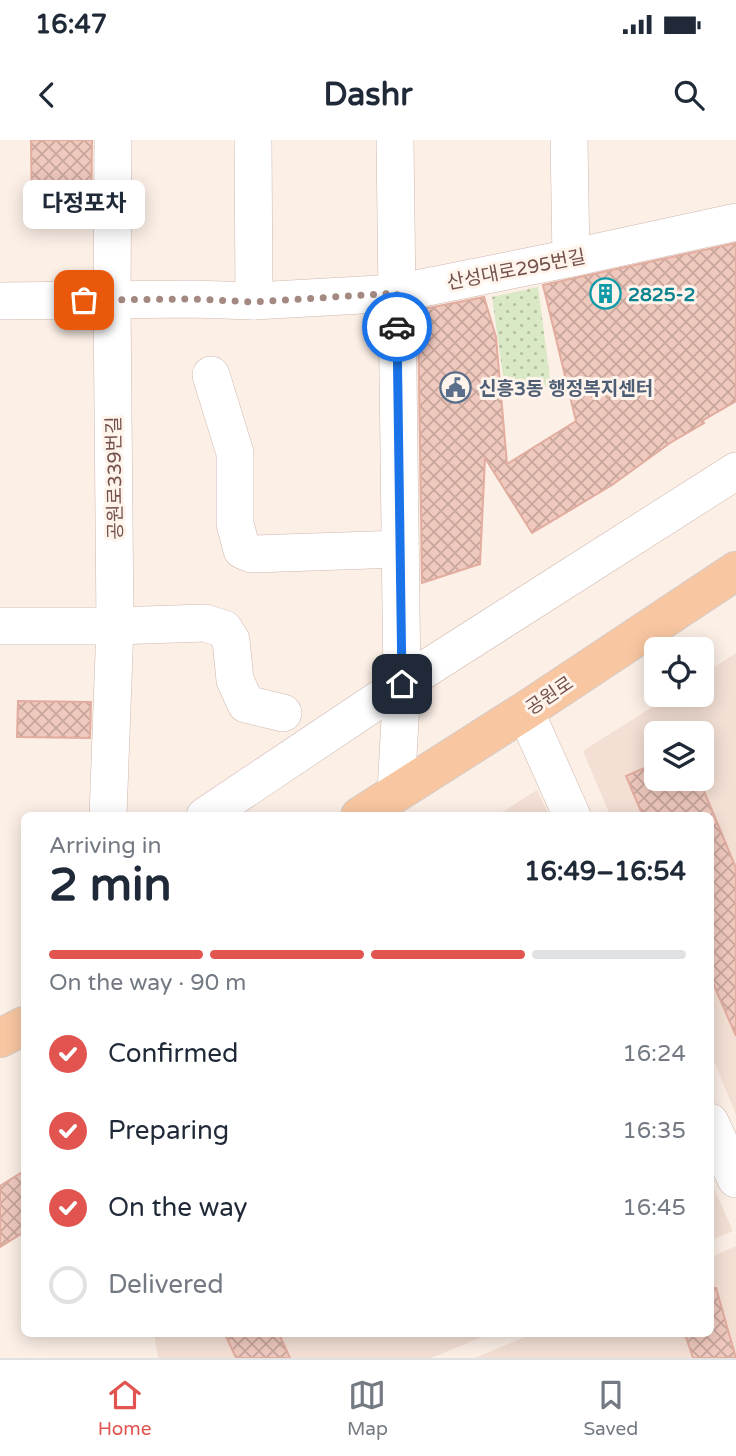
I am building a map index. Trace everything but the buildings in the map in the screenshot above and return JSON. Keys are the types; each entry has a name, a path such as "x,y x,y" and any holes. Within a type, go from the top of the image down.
{"main road":[{"name":"공원로","path":"366,812 525,711 736,571"},
{"path":"0,1038 21,1028"}],"street":[{"name":"공원로339번길","path":"108,812 116,626 113,140"},
{"path":"253,140 254,302"},
{"path":"395,140 402,684 396,792"},
{"path":"569,140 571,258"},
{"name":"산성대로295번길","path":"0,301 254,302 397,293 736,222"},
{"path":"211,375 234,453 235,524 242,551 252,554 400,549"},
{"path":"211,812 402,684 736,471"},
{"path":"0,626 205,623 224,629 231,640 235,680 246,704 283,713"},
{"path":"525,711 570,812"},
{"path":"714,1131 736,1179"}],"shaded area":[{"path":"736,653 736,1115 714,1061 714,812 609,812 583,751 652,707 714,707 714,667"},
{"path":"537,790 548,812 503,812"},
{"path":"714,1189 733,1231 714,1239"},
{"path":"736,1246 736,1358 475,1358 525,1337 714,1337 714,1256"},
{"path":"154,1337 482,1337 431,1358 158,1358"}],"green space":[{"path":"538,287 551,386 506,396 492,297"}],"way so far":[{"path":"84,300 192,299 254,302 397,293 397,327"}],"place":[{"name":"2825-2","path":"605,294"},
{"name":"다정포차","path":"84,300"},
{"name":"신흥3동 행정복지센터","path":"456,388"}],"route":[{"path":"397,327 402,684"}]}
